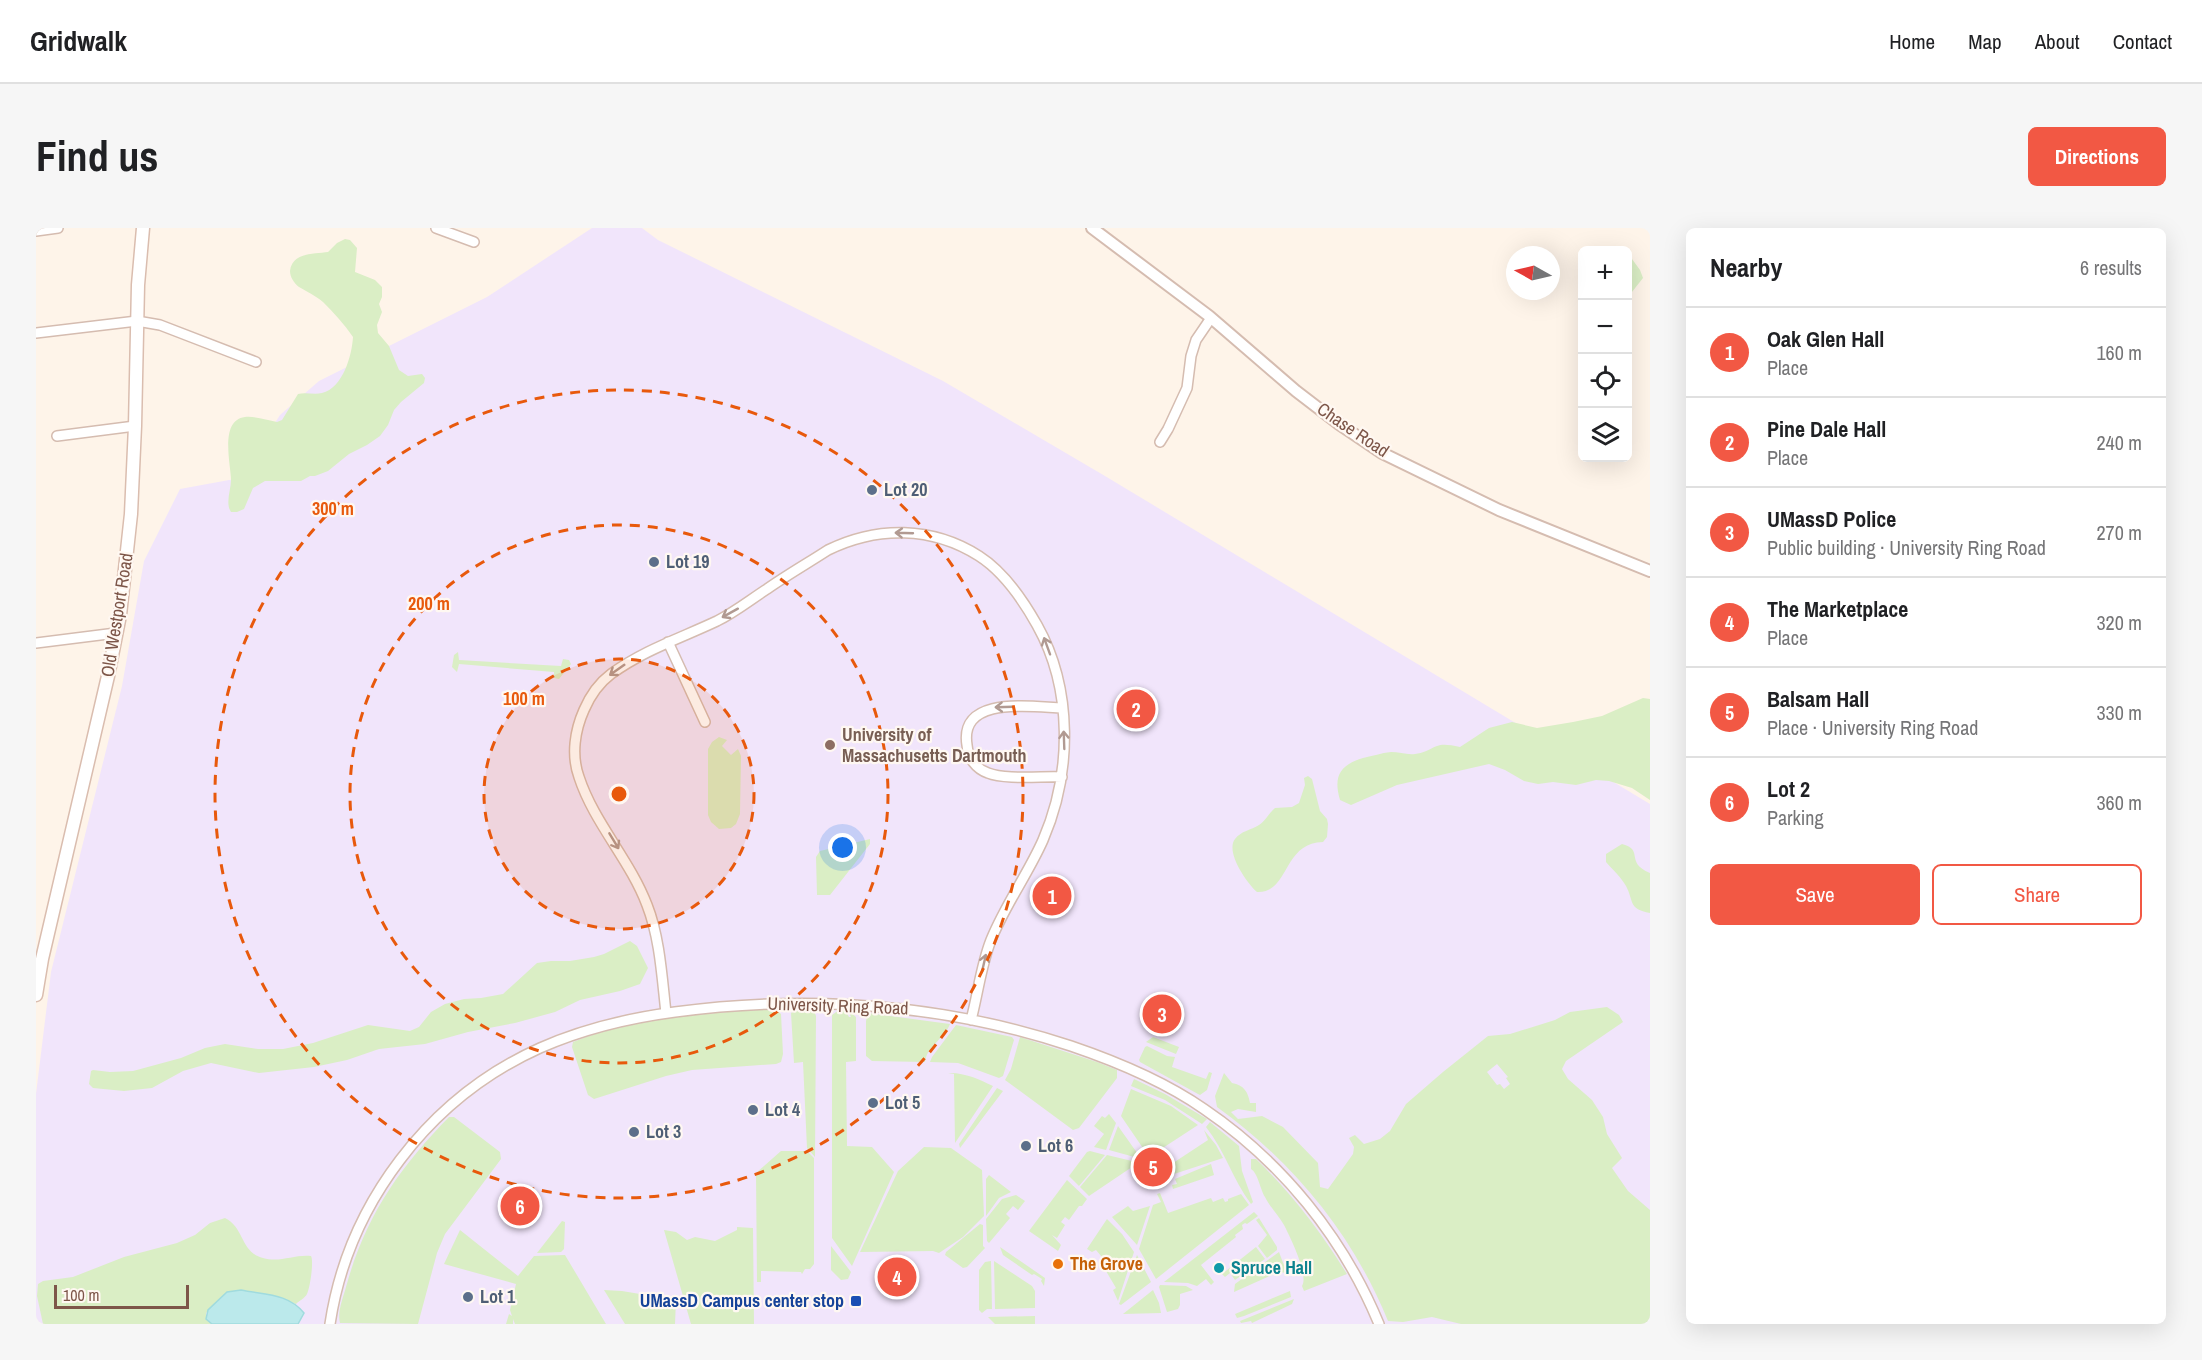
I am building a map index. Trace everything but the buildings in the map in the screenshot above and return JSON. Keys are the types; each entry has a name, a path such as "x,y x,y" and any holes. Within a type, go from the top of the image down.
{"main road":[{"name":"Old Westport Road","path":"36,995 39,959 101,709 116,633 131,514 139,255 143,228"}],"street":[{"path":"36,231 58,228"},
{"path":"436,228 474,242"},
{"name":"Chase Road","path":"1092,228 1211,318 1296,391 1382,453 1499,510 1650,571"},
{"path":"1160,442 1187,388 1191,356 1196,340 1211,318"},
{"path":"36,333 137,321 160,325 256,362"},
{"path":"57,436 135,426"},
{"path":"666,1013 655,931 648,908 636,880 578,776 575,756 580,719 594,691 608,676 622,666 739,609 828,550 844,542 869,534 894,532 922,533 949,540 985,560 1007,582 1027,608 1042,635 1049,652 1062,708 1065,748 1062,777 1054,810 1044,839 990,941 971,1020"},
{"path":"36,643 116,633"},
{"path":"668,642 705,723"},
{"path":"1062,708 992,708 975,717 966,741 968,753 975,764 990,774 1062,777"},
{"name":"University Ring Road","path":"330,1324 343,1268 372,1201 411,1145 444,1112 492,1074 541,1047 589,1029 666,1013 717,1006 794,1002 892,1007 971,1020 1050,1039 1109,1060 1170,1088 1213,1115 1264,1158 1313,1211 1347,1260 1379,1324"}],"shaded area":[{"name":"University of Massachusetts Dartmouth","path":"592,228 642,228 658,240 943,381 1650,804 1650,1324 36,1324 36,1094 51,972 122,686 144,561 180,489 240,478 280,415 319,381 487,297"}],"green space":[{"path":"345,239 350,240 357,248 355,272 375,280 382,287 379,304 382,312 377,325 378,333 389,346 399,370 408,376 422,374 425,378 424,383 401,402 380,436 367,445 349,454 328,471 301,481 265,481 253,488 244,509 231,512 228,505 231,480 228,444 232,426 237,420 245,417 277,422 282,420 298,394 319,394 329,390 336,385 345,370 351,353 353,337 323,302 295,284 290,271 299,257 328,252"},
{"path":"1632,259 1640,270 1643,278 1632,292"},
{"path":"458,652 459,660 561,666 563,659 569,660 571,664 559,679 554,678 554,672 459,664 457,672 452,667 454,655"},
{"path":"1643,698 1650,699 1650,800 1632,788 1609,781 1596,780 1576,785 1553,782 1538,784 1524,781 1489,764 1397,785 1351,805 1340,800 1337,784 1340,773 1349,764 1363,758 1391,752 1422,753 1439,745 1460,747 1489,728 1512,722 1537,728 1573,722 1602,716"},
{"path":"719,737 727,740 722,746 731,755 738,749 741,756 740,814 736,824 731,828 719,829 711,822 708,815 708,749"},
{"path":"1308,776 1312,779 1320,811 1327,819 1327,837 1323,842 1310,844 1300,850 1275,885 1268,890 1257,892 1238,867 1233,852 1235,839 1240,834 1256,827 1275,808 1292,807 1299,803 1305,785 1304,778"},
{"path":"870,839 870,844 830,895 817,895 816,857 820,851"},
{"path":"1622,844 1632,850 1638,865 1650,873 1650,913 1635,907 1624,883 1606,862 1606,854"},
{"path":"630,941 637,946 648,968 640,984 580,1000 555,1012 515,1023 468,1032 425,1044 379,1049 347,1060 314,1067 259,1073 211,1063 183,1071 152,1088 124,1091 93,1088 89,1084 93,1070 133,1071 225,1044 258,1049 283,1049 313,1043 368,1025 410,1031 419,1027 431,1012 445,1004 503,994 537,963 594,957"},
{"path":"1607,1007 1619,1015 1623,1022 1566,1061 1562,1069 1568,1079 1592,1100 1603,1117 1607,1134 1622,1158 1612,1168 1628,1191 1650,1210 1650,1324 1461,1324 1432,1317 1403,1322 1388,1321 1357,1258 1318,1202 1271,1151 1217,1107 1215,1096 1224,1073 1232,1083 1240,1085 1245,1090 1250,1103 1256,1103 1256,1112 1238,1109 1231,1112 1238,1119 1262,1116 1283,1127 1318,1163 1320,1187 1328,1189 1353,1154 1354,1147 1349,1138 1355,1135 1364,1144 1380,1139 1390,1131 1406,1104 1488,1036 1510,1034 1555,1020 1570,1012","holes":["1497,1064 1508,1077 1506,1078 1510,1084 1504,1089 1500,1084 1497,1085 1487,1072"]},
{"path":"803,1008 814,1011 816,1016 815,1157 807,1148 803,1062 794,1063 791,1013"},
{"path":"775,1009 781,1014 783,1054 781,1062 692,1070 594,1099 588,1095 572,1047 573,1042 596,1034 646,1022 725,1012"},
{"path":"839,1010 845,1010 851,1017 848,1010 856,1017 856,1061 846,1062 847,1146 872,1147 894,1172 852,1266 832,1238 832,1015"},
{"path":"868,1013 950,1024 929,1052 925,1062 872,1061 866,1056"},
{"path":"956,1025 1012,1037 1014,1040 1003,1076 999,1078 958,1063 930,1062"},
{"path":"1020,1037 1117,1070 1117,1078 1079,1128 1073,1130 1005,1080 1011,1069"},
{"path":"1153,1037 1179,1047 1176,1054 1146,1042"},
{"path":"1147,1046 1167,1056 1175,1057 1172,1067 1206,1079 1209,1072 1212,1073 1207,1090 1200,1095 1140,1062"},
{"path":"948,1073 965,1075 993,1086 955,1143 954,1074"},
{"path":"1134,1079 1207,1119 1202,1124 1165,1100 1131,1086"},
{"path":"997,1088 1003,1091 960,1148 959,1144"},
{"path":"1131,1089 1171,1106 1198,1125 1149,1157 1121,1116"},
{"path":"1109,1114 1116,1123 1106,1150 1094,1147 1104,1134 1094,1126 1102,1116 1105,1118"},
{"path":"449,1117 454,1117 500,1152 501,1159 445,1234 437,1253 418,1324 340,1323 341,1305 354,1262 374,1216 414,1155"},
{"path":"1210,1122 1239,1146 1242,1171 1253,1202 1251,1204 1206,1127"},
{"path":"1118,1126 1140,1157 1109,1150"},
{"path":"1204,1130 1223,1158 1171,1175 1170,1172 1166,1173 1164,1169 1208,1140"},
{"path":"924,1147 951,1148 982,1170 984,1216 963,1237 939,1253 933,1251 860,1252 898,1171"},
{"path":"781,1151 807,1151 814,1158 814,1264 810,1269 805,1269 802,1274 801,1272 761,1271 761,1282 757,1282 756,1173"},
{"path":"1090,1151 1105,1155 1079,1186 1069,1176"},
{"path":"1107,1155 1132,1161 1135,1165 1089,1196 1080,1187"},
{"path":"1251,1159 1256,1159 1294,1200 1347,1274 1304,1291 1303,1274 1298,1256 1284,1225 1263,1194 1251,1169"},
{"path":"1211,1164 1214,1175 1173,1189 1172,1185 1177,1184 1175,1179"},
{"path":"989,1175 1011,1192 999,1198 986,1216 986,1179"},
{"path":"1067,1180 1087,1199 1069,1220 1065,1217 1061,1222 1065,1225 1057,1238 1052,1235 1061,1245 1058,1251 1029,1231"},
{"path":"1160,1193 1168,1213 1211,1198 1213,1202 1223,1198 1225,1202 1241,1194 1249,1205 1156,1279 1139,1249 1153,1205 1161,1202 1157,1194"},
{"path":"1016,1195 1025,1201 1018,1210 1013,1206 1006,1214 1010,1218 989,1243 986,1219 1002,1199"},
{"path":"1128,1206 1133,1211 1150,1206 1137,1245 1112,1217"},
{"path":"1254,1212 1258,1216 1242,1225 1243,1229 1235,1235 1236,1237 1201,1265 1214,1282 1211,1285 1206,1279 1197,1286 1188,1283 1164,1282"},
{"path":"225,1218 236,1228 250,1251 256,1255 275,1260 311,1256 310,1281 305,1297 296,1304 262,1293 227,1292 206,1313 206,1319 212,1324 43,1324 37,1296 38,1284 43,1281 73,1277 124,1257 177,1243 195,1235 210,1223"},
{"path":"1259,1218 1277,1247 1277,1250 1267,1258 1258,1246 1267,1235 1256,1220"},
{"path":"1107,1219 1122,1234 1134,1252 1118,1301 1113,1290 1116,1288 1106,1271 1111,1268 1096,1250 1092,1252 1087,1249"},
{"path":"562,1221 565,1222 564,1249 561,1252 537,1253"},
{"path":"980,1224 983,1225 983,1246 985,1248 967,1267 963,1268 945,1255 946,1252"},
{"path":"737,1227 753,1228 754,1324 691,1324 664,1230 676,1232 687,1240 695,1237 715,1241 737,1230"},
{"path":"460,1230 518,1276 534,1256 565,1255 606,1324 515,1324 513,1319 513,1324 506,1324 509,1314 512,1316 510,1310 516,1284 444,1264"},
{"path":"831,1246 851,1272 848,1279 841,1280 831,1270"},
{"path":"1000,1247 1045,1278 1044,1286 1042,1279 1032,1275 1003,1255"},
{"path":"1256,1247 1265,1259 1235,1280 1230,1273 1225,1277 1222,1274"},
{"path":"1279,1252 1287,1273 1279,1272 1234,1292 1235,1284"},
{"path":"1137,1255 1151,1282 1121,1305 1119,1304"},
{"path":"991,1261 992,1309 987,1309 982,1313 979,1310 979,1270 985,1262"},
{"path":"994,1261 1032,1286 1035,1291 1035,1308 995,1309"},
{"path":"1160,1285 1186,1286 1193,1290 1180,1294 1178,1309 1167,1312"},
{"path":"604,1290 676,1300 675,1324 625,1324"},
{"path":"1153,1290 1161,1313 1123,1314"},
{"path":"1290,1291 1291,1297 1244,1316 1237,1318 1235,1314"},
{"path":"1294,1299 1292,1304 1252,1323 1251,1321 1241,1323 1240,1321"},
{"path":"1035,1316 1035,1324 995,1324 988,1317"}],"water":[{"path":"241,1290 283,1298 298,1306 304,1313 298,1324 212,1324 206,1319 208,1310 227,1292"}],"place":[{"name":"Lot 20","path":"872,490"},
{"name":"Lot 19","path":"654,562"},
{"name":"Pine Dale Hall","path":"1136,709"},
{"name":"University of Massachusetts Dartmouth","path":"830,745"},
{"name":"Oak Glen Hall","path":"1052,896"},
{"name":"UMassD Police","path":"1162,1014"},
{"name":"Lot 5","path":"873,1103"},
{"name":"Lot 4","path":"753,1110"},
{"name":"Lot 3","path":"634,1132"},
{"name":"Lot 6","path":"1026,1146"},
{"name":"Balsam Hall","path":"1153,1167"},
{"name":"Lot 2","path":"520,1206"},
{"name":"The Grove","path":"1058,1264"},
{"name":"Spruce Hall","path":"1219,1268"},
{"name":"The Marketplace","path":"897,1277"},
{"name":"Lot 1","path":"468,1297"},
{"name":"UMassD Campus center stop","path":"856,1301"}]}
